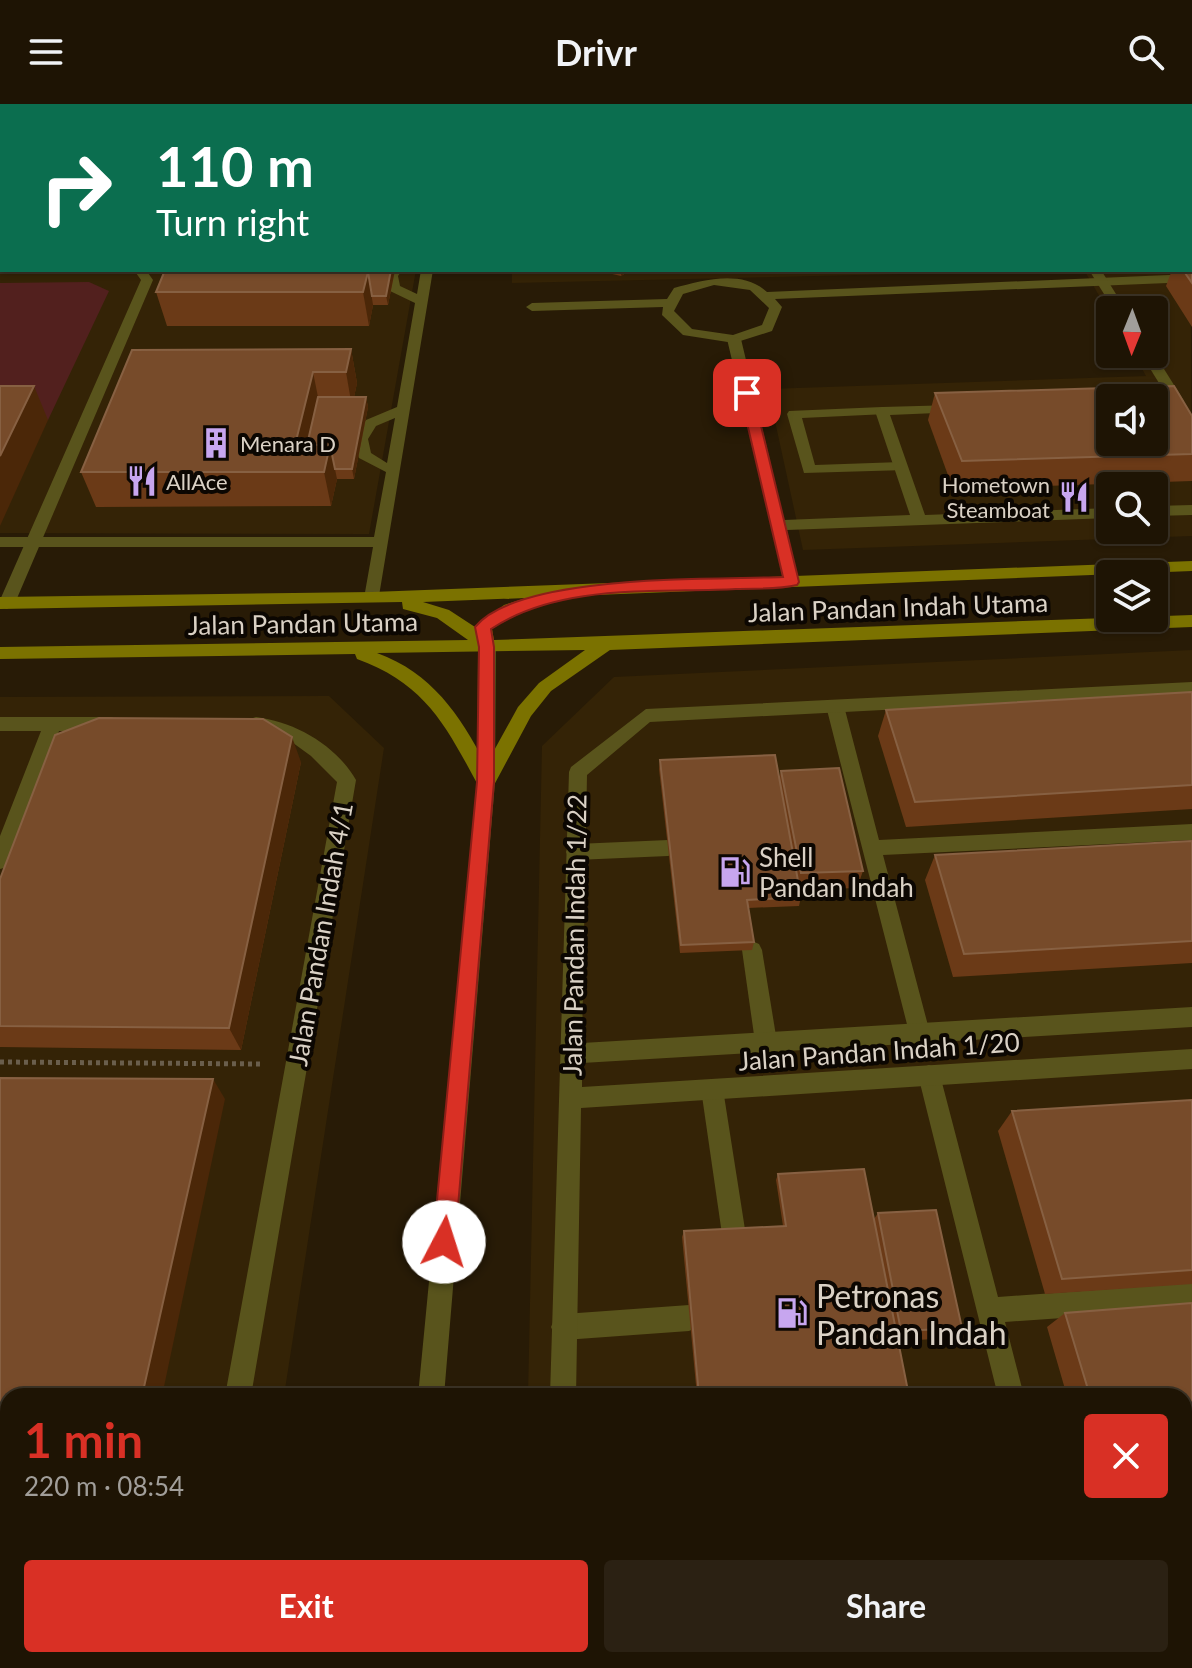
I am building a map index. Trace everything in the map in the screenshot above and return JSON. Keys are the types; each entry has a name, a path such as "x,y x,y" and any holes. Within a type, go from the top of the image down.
{"main road":[{"name":"Jalan Pandan Indah Utama","path":"600,590 1192,566"},
{"name":"Jalan Pandan Utama","path":"4,603 337,599 600,590"},
{"path":"487,647 483,627 510,609 540,599 600,590"},
{"path":"337,599 441,611 456,619 487,647"},
{"name":"Jalan Pandan Indah Utama","path":"606,644 1192,621"},
{"name":"Jalan Pandan Utama","path":"0,653 606,644"},
{"path":"486,782 524,712 545,687 606,644"},
{"path":"324,649 385,661 416,680 449,712 486,782"}],"street":[{"path":"4,603 35,542 147,280 141,272"},
{"path":"395,272 392,276 394,288 422,301"},
{"path":"372,598 427,272"},
{"path":"1099,275 1112,296"},
{"path":"764,296 1099,275 1192,278"},
{"path":"714,281 754,287 776,307 767,328 734,339 688,332 667,312 672,303 678,291 714,281"},
{"path":"532,307 672,303"},
{"path":"734,339 791,582"},
{"path":"1156,368 1176,404"},
{"path":"901,467 809,470 794,414 973,408"},
{"path":"393,470 376,464 364,455 361,439 371,423 403,410"},
{"path":"882,411 919,520"},
{"path":"1168,511 1192,510"},
{"path":"778,525 1096,514"},
{"path":"0,542 381,542"},
{"path":"432,1388 486,782 487,647"},
{"name":"Jalan Pandan Indah 1/22","path":"563,1388 578,772 646,716 1192,688"},
{"path":"835,706 919,1033"},
{"path":"0,861 53,723"},
{"path":"0,724 128,724"},
{"name":"Jalan Pandan Indah 4/1","path":"233,724 263,724 296,735 325,756 347,780 239,1388"},
{"path":"871,848 1192,832"},
{"path":"576,852 668,848"},
{"path":"752,950 766,1042"},
{"name":"Jalan Pandan Indah 1/20","path":"571,1054 1192,1017"},
{"name":"Jalan Pandan Indah 1/20","path":"570,1098 1192,1059"},
{"path":"929,1075 1009,1388"},
{"path":"712,1089 742,1284"},
{"path":"989,1310 1192,1296"},
{"path":"564,1327 689,1318"}],"path":[{"path":"0,1062 297,1064"}],"shaded area":[{"path":"0,272 416,272 369,534 0,533"},
{"path":"512,272 985,272 512,283"},
{"path":"1085,272 1191,272 1192,536 1168,537 1168,472 1096,472 1096,539 803,550 768,389 1146,376 1142,368 1168,368 1168,296 1099,296"},
{"path":"89,282 109,291 48,420 0,421 0,283"},
{"path":"1192,650 1192,1388 528,1388 542,746 614,677"},
{"path":"329,696 384,748 285,1388 0,1388 0,697"}],"building":[{"path":"164,272 368,272 363,292 156,292"},
{"path":"368,272 391,272 386,296 372,296"},
{"path":"1184,272 1192,272 1192,283"},
{"name":"Menara D","path":"351,349 346,372 313,372 295,445 330,445 324,472 81,472 132,350"},
{"path":"0,386 34,386 0,456"},
{"path":"1168,386 1174,386 1192,416 1192,454 1168,455"},
{"path":"1096,388 1096,456 1126,456 962,461 935,393"},
{"path":"318,397 366,397 352,469 335,469 330,445 307,445"},
{"path":"1192,692 1192,785 915,802 886,710"},
{"path":"99,718 263,719 292,737 229,1028 0,1026 0,879 55,735"},
{"path":"775,755 801,897 747,900 754,942 681,945 660,760"},
{"path":"839,768 863,871 801,873 781,771"},
{"path":"1192,841 1192,941 964,954 935,855"},
{"path":"0,1078 213,1079 144,1388 0,1388"},
{"path":"1192,1100 1192,1270 1062,1279 1012,1111"},
{"path":"864,1169 907,1388 698,1388 684,1231 786,1226 778,1174"},
{"path":"936,1210 962,1328 901,1331 878,1213"},
{"path":"1192,1303 1192,1388 1088,1388 1065,1313"}],"place":[{"name":"Menara D","path":"216,443"},
{"name":"AllAce","path":"142,481"},
{"name":"Hometown Steamboat","path":"1074,497"},
{"name":"Shell Pandan Indah","path":"735,872"},
{"name":"Petronas Pandan Indah","path":"792,1313"}],"route":[{"path":"444,1242 486,782 487,647 483,627 510,609 540,599 600,590 791,582 747,393"}]}
